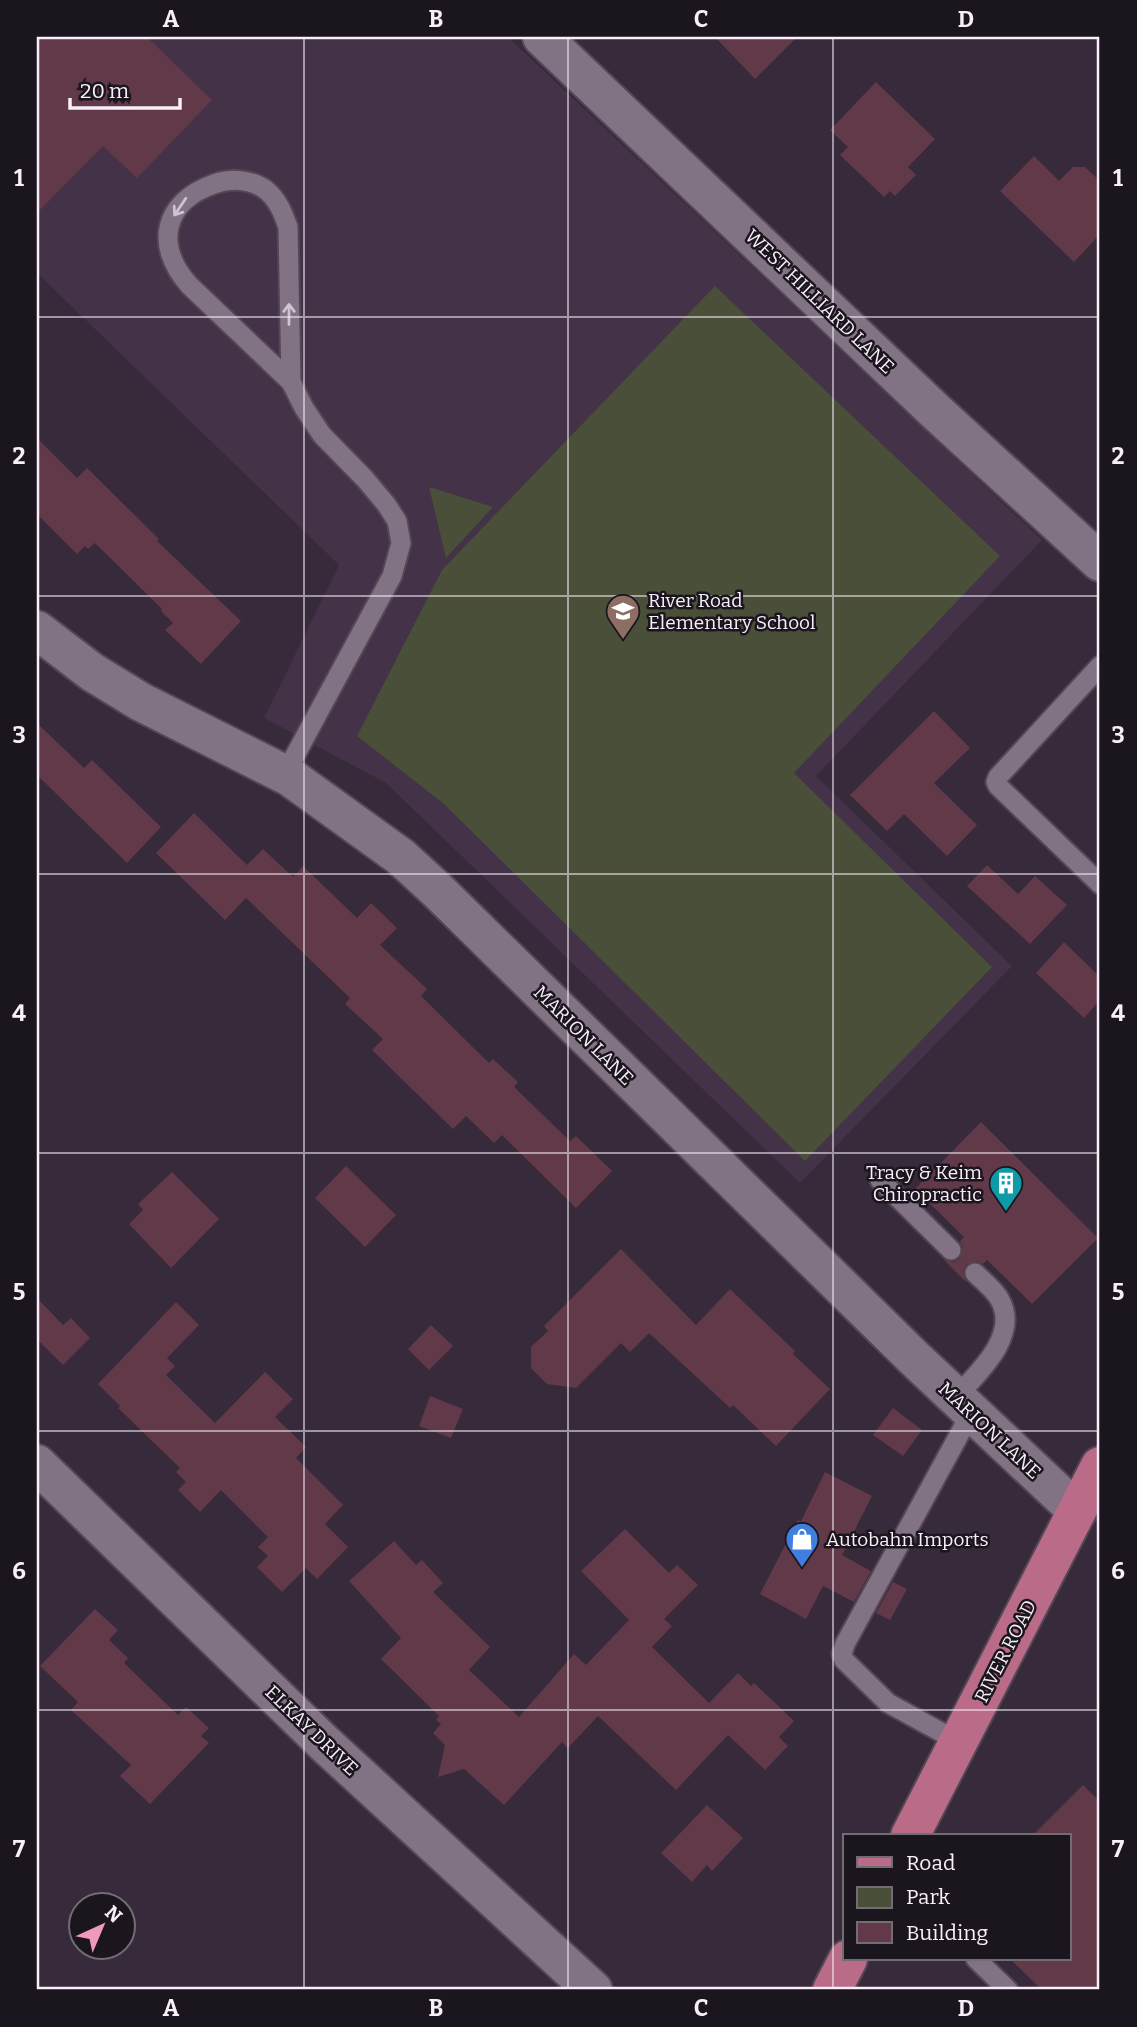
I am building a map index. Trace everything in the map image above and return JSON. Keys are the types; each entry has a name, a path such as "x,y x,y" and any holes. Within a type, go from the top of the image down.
{"main road":[{"name":"RIVER ROAD","path":"912,1834 1100,1466"},
{"path":"832,1990 847,1960"}],"street":[{"name":"WEST HILLIARD LANE","path":"542,37 942,418 1100,562"},
{"name":"MARION LANE","path":"37,631 92,672 141,702 285,774 401,857 963,1405 1077,1511"},
{"name":"ELKAY DRIVE","path":"37,1464 324,1743 593,1990"}],"lane":[{"path":"285,774 392,576 401,542 397,521 386,504 323,435 304,408 291,382 189,285 172,261 168,244 170,226 176,210 187,197 201,188 238,180 254,184 266,190 282,209 288,226 291,382"},
{"path":"1100,666 996,782 1100,884"},
{"path":"880,1180 951,1250"},
{"path":"959,1742 888,1703 844,1660 842,1654 963,1405 998,1347 1004,1329 1003,1309 1000,1300 975,1273"},
{"path":"977,1960 1008,1990"}],"shaded area":[{"name":"River Road Elementary School","path":"37,37 508,37 1042,540 816,776 1012,966 800,1183 386,783 264,718 339,565 37,273"}],"green space":[{"path":"715,286 1000,556 794,773 992,967 805,1161 444,804 357,736 442,570"},
{"path":"429,487 493,507 446,558"}],"building":[{"path":"37,37 147,37 212,100 137,178 103,146 37,213"},
{"path":"715,37 797,37 755,79"},
{"path":"876,82 935,139 908,167 916,175 895,196 890,191 884,197 840,155 848,147 830,130"},
{"path":"1034,156 1059,181 1073,167 1085,167 1100,181 1100,234 1074,262 1000,191"},
{"path":"37,438 77,478 87,468 159,539 157,541 241,621 201,664 165,630 173,623 162,609 95,543 88,549 85,546 77,554 37,514"},
{"path":"934,711 970,748 934,783 977,825 947,856 904,814 887,831 850,795"},
{"path":"37,723 84,768 92,760 161,827 127,863 37,775"},
{"path":"194,813 247,865 263,849 293,877 303,866 357,918 371,903 397,928 380,945 427,989 421,996 489,1063 493,1059 518,1082 514,1087 570,1141 576,1136 612,1171 576,1208 502,1135 494,1143 466,1116 453,1129 372,1050 383,1039 345,1004 350,998 246,898 225,920 156,853"},
{"path":"987,865 1018,894 1035,876 1067,905 1030,944 967,886"},
{"path":"1064,942 1100,977 1100,1000 1084,1018 1036,973"},
{"name":"Tracy & Keim Chiropractic","path":"981,1122 1098,1238 1032,1304 987,1260 983,1264 977,1261 967,1264 963,1271 966,1282 944,1260 954,1262 960,1258 963,1247 960,1241 964,1237 915,1189"},
{"path":"346,1166 396,1215 365,1247 315,1198"},
{"path":"172,1172 219,1219 171,1268 129,1224 143,1210 138,1204"},
{"path":"621,1249 696,1325 730,1289 795,1351 793,1354 830,1389 776,1446 733,1405 730,1408 649,1333 630,1352 621,1343 576,1388 547,1384 531,1368 531,1347 548,1331 544,1326"},
{"path":"37,1298 63,1325 71,1318 90,1338 63,1365 37,1339"},
{"path":"176,1302 199,1325 167,1358 175,1366 166,1375 215,1423 265,1372 293,1399 275,1417 306,1447 296,1458 343,1505 325,1524 348,1547 317,1579 306,1568 282,1592 257,1567 268,1556 258,1547 268,1537 221,1490 200,1512 178,1490 186,1482 176,1472 180,1468 118,1408 120,1406 98,1384"},
{"path":"431,1325 453,1346 429,1370 408,1349"},
{"path":"430,1396 463,1409 451,1438 419,1426"},
{"path":"893,1408 922,1430 903,1456 873,1435"},
{"path":"825,1472 872,1496 842,1555 871,1571 854,1602 823,1586 806,1619 760,1594"},
{"path":"625,1529 669,1573 677,1565 698,1585 664,1619 672,1626 652,1647 709,1703 738,1673 751,1686 754,1683 794,1721 779,1737 788,1746 765,1770 728,1735 676,1790 598,1716 568,1748 562,1742 504,1805 464,1769 438,1777 445,1745 433,1733 441,1724 436,1720 439,1716 381,1659 401,1638 349,1581 394,1541 416,1565 422,1560 443,1583 433,1592 490,1647 469,1670 519,1717 574,1654 586,1665 629,1620 581,1571"},
{"path":"893,1582 907,1589 890,1620 876,1613"},
{"path":"95,1609 118,1630 109,1640 128,1658 124,1663 178,1715 186,1707 209,1728 201,1736 209,1743 150,1804 120,1776 131,1765 71,1710 78,1702 40,1666"},
{"path":"1083,1785 1100,1802 1100,1990 1042,1990 1011,1960 1070,1960 1070,1834 1034,1834"},
{"path":"707,1805 743,1838 712,1871 707,1865 692,1882 661,1853"}],"place":[{"name":"River Road Elementary School","path":"623,641"},
{"name":"Tracy & Keim Chiropractic","path":"1006,1213"},
{"name":"Autobahn Imports","path":"802,1569"}]}
